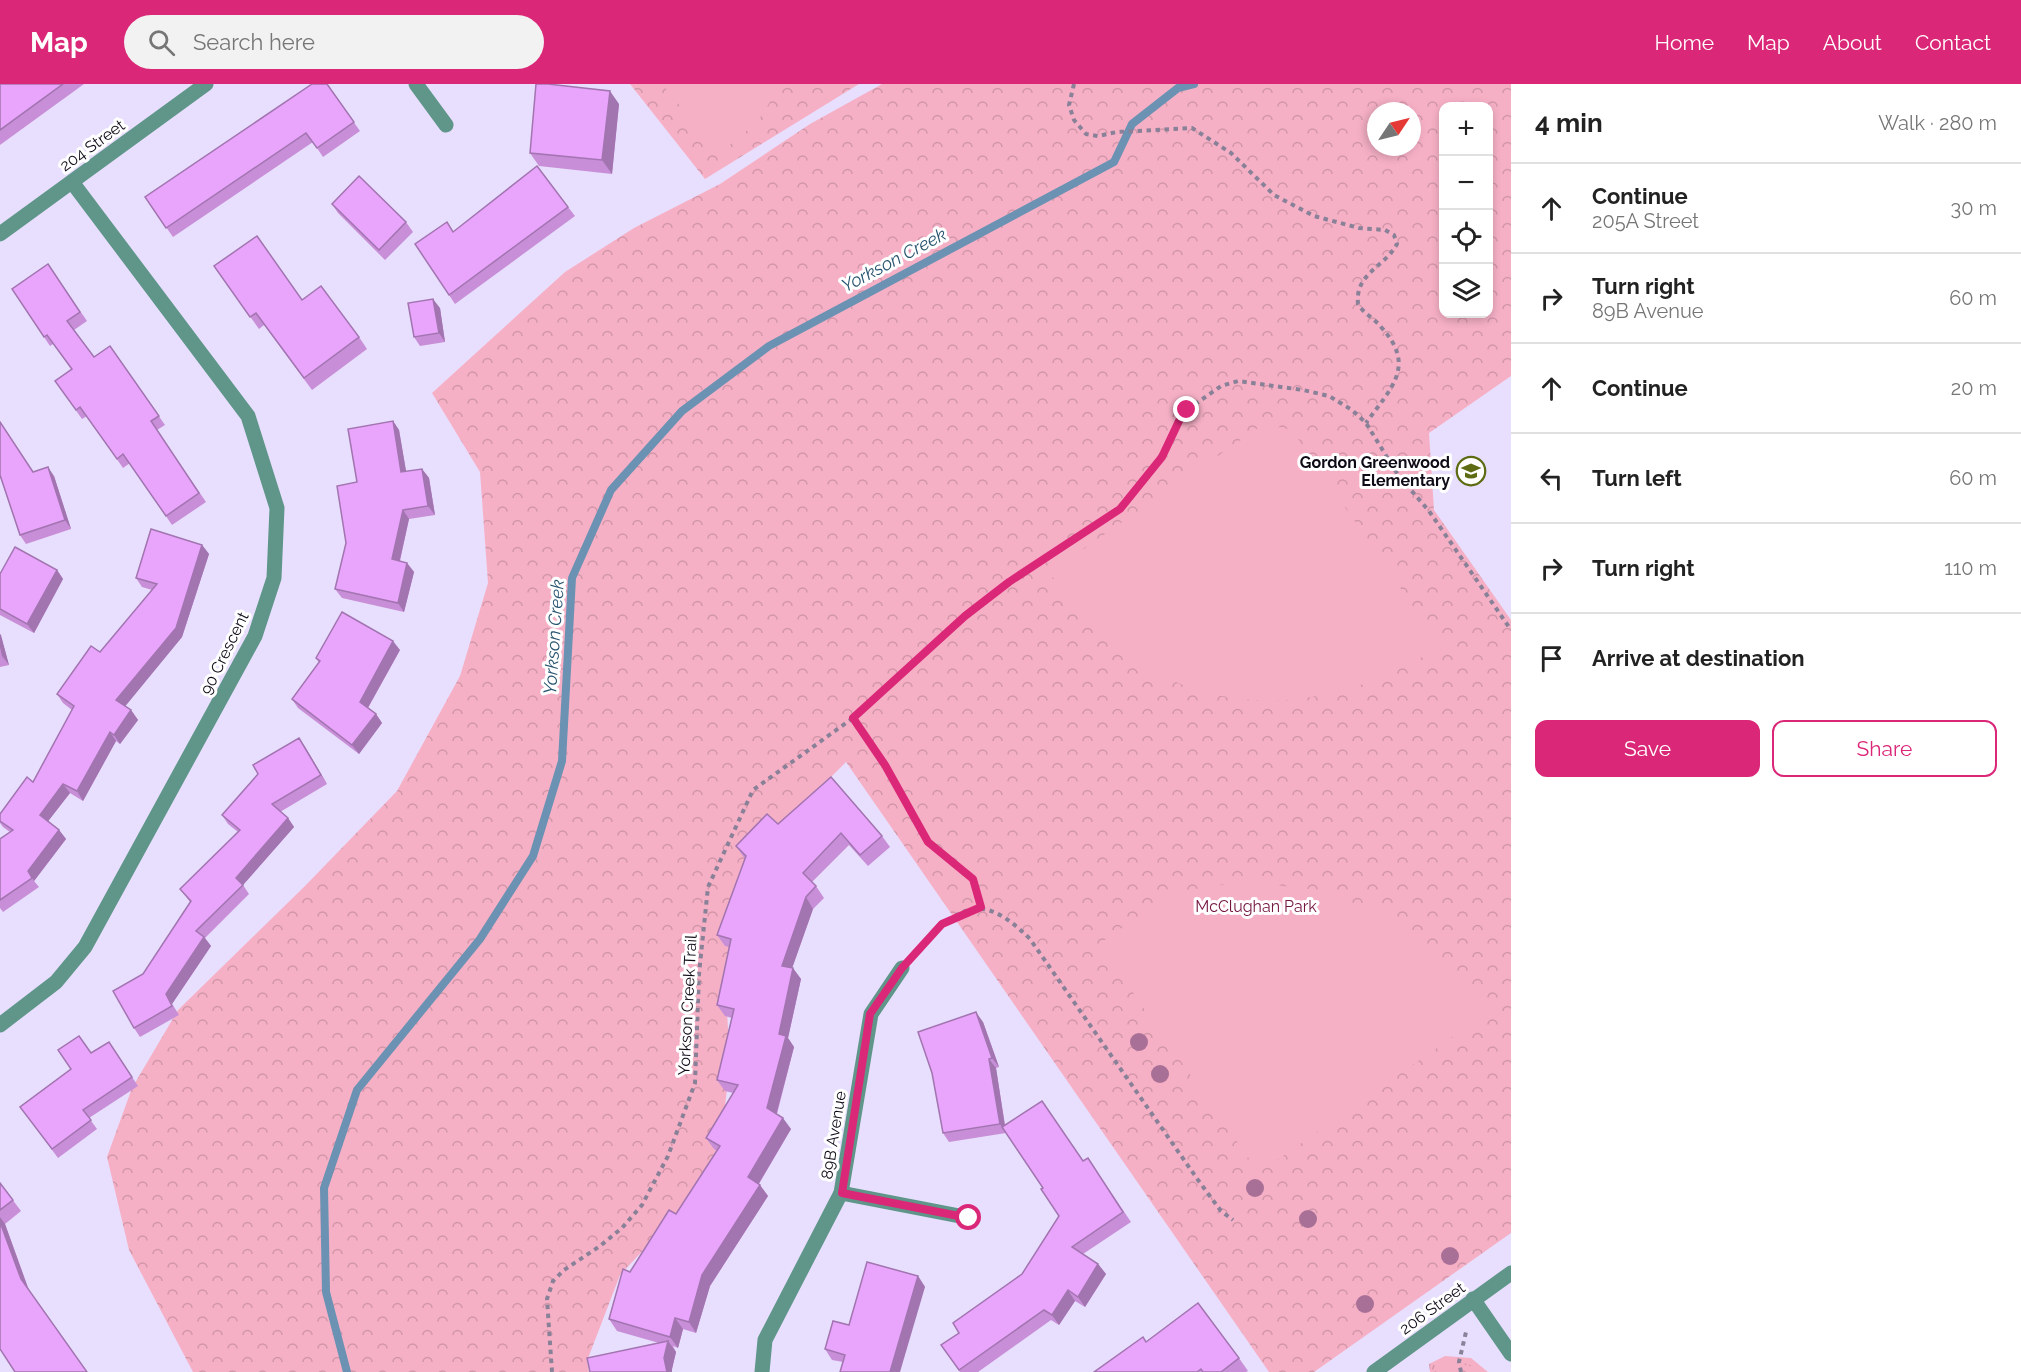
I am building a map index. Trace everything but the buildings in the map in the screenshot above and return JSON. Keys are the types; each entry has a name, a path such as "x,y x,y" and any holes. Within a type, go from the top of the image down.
{"street":[{"name":"204 Street","path":"0,234 206,84"},
{"path":"416,84 446,125"},
{"name":"90 Crescent","path":"0,1025 56,982 85,947 255,636 274,578 277,508 267,468 248,416 72,182"},
{"name":"89B Avenue","path":"762,1372 765,1340 842,1193 870,1014 902,968"},
{"path":"842,1193 969,1218"},
{"name":"206 Street","path":"1374,1372 1511,1273"},
{"path":"1473,1299 1511,1354"}],"path":[{"path":"1074,84 1069,105 1074,120 1086,134 1098,136 1117,132 1192,128 1230,153 1274,195 1314,216 1359,228 1385,230 1394,236 1396,244 1392,252 1366,276 1357,288 1358,304 1396,344 1400,357 1396,380 1366,423 1398,475 1429,511 1511,630"},
{"name":"Yorkson Creek Trail","path":"552,1372 547,1299 553,1281 564,1270 622,1228 642,1205 668,1156 695,1083 699,974 708,887 753,790 853,718 965,616 1009,582 1120,509 1162,457 1179,421 1187,410 1221,386 1238,381 1321,394 1352,410 1366,423"},
{"path":"853,718 885,765 928,842 973,879 981,907"},
{"path":"902,968 942,924 981,907 1010,919 1030,939 1198,1180 1221,1211 1233,1220"},
{"path":"1461,1372 1459,1362 1473,1299"}],"green space":[{"path":"630,84 859,84 705,179"},
{"path":"662,84 781,84 758,121 720,153"},
{"name":"McClughan Park","path":"882,84 1511,84 1511,376 1429,433 1434,510 1511,620 1511,1233 1314,1372 1269,1372 846,762 814,794 725,972 730,1067 719,1151 682,1209 620,1275 587,1361 589,1372 193,1372 129,1250 107,1157 132,1088 178,1010 305,886 397,791 460,676 488,583 480,472 432,393 565,272 634,228 720,184 810,124"},
{"path":"1264,424 1292,430 1440,646 1403,667 1365,683 1325,695 1285,700 1244,699 1204,692 1165,677 1128,655 1096,627 1049,573"},
{"name":"McClughan Park","path":"1259,883 1324,891 1381,914 1433,951 1488,1012 1273,1163 1250,1160 1099,944 1154,906 1204,886"},
{"path":"1445,1356 1471,1358 1488,1372 1430,1372 1429,1364"},
{"path":"1448,1362 1470,1366 1474,1372 1434,1372"}],"waterway":[{"name":"Yorkson Creek","path":"347,1372 326,1292 324,1188 357,1090 480,939 533,856 562,761 572,578 611,490 682,411 769,346 1114,162 1132,124 1178,88 1194,84"}],"place":[{"name":"Gordon Greenwood Elementary","path":"1471,471"}],"route":[{"path":"969,1218 842,1193 870,1014 902,968 942,924 953,917 981,907 973,879 928,842 869,738 853,718 965,616 1009,582 1120,509 1162,457 1179,421 1187,410"}]}
